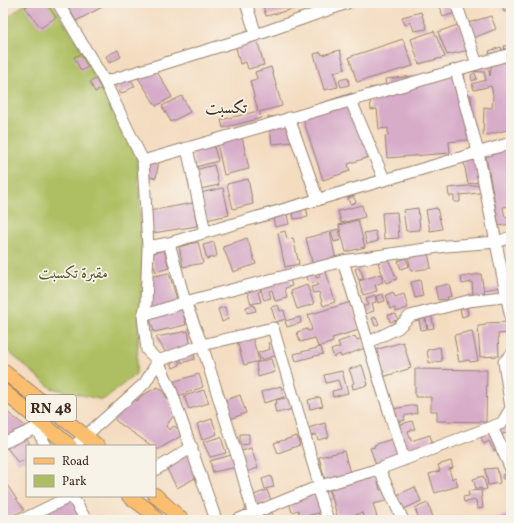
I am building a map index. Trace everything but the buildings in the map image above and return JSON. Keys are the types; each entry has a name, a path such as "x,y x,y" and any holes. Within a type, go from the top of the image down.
{"main road":[{"name":"RN 48","path":"3,371 97,445"},
{"name":"RN 48","path":"3,391 69,445"},
{"path":"156,496 182,520"},
{"path":"130,497 148,510 157,520"}],"street":[{"path":"58,3 105,82 143,161 148,247 146,305 143,316 147,350 158,361 172,390 216,520"},
{"path":"246,3 256,35"},
{"path":"105,82 256,35 348,3"},
{"path":"456,3 477,64"},
{"path":"143,161 511,54"},
{"path":"456,70 478,152 509,296 511,318"},
{"path":"351,101 384,179"},
{"path":"289,118 318,200"},
{"path":"148,247 169,243 511,143"},
{"path":"187,148 205,232"},
{"path":"143,316 185,302 343,261 446,246 497,242 511,237"},
{"path":"169,243 185,302 202,345 239,462 254,517"},
{"path":"343,261 404,460"},
{"path":"369,342 398,328 410,316 468,301 509,296"},
{"path":"75,445 146,383 158,361 202,345 273,328 328,520"},
{"path":"237,520 254,517 319,487 379,469 502,423 511,408 504,362 506,358 511,355"},
{"path":"492,427 511,470"},
{"path":"36,428 46,433 53,431"},
{"path":"3,443 36,428"},
{"path":"36,428 45,445"},
{"path":"156,469 192,447"},
{"path":"379,469 402,520"},
{"path":"22,520 70,497"},
{"path":"73,497 86,520"}],"green space":[{"name":"مقبرة تكسبت","path":"26,3 52,3 93,67 137,153 143,264 136,374 103,400 51,388 3,347 3,21"}],"district":[{"name":"تكسبت","path":"226,107"}]}
